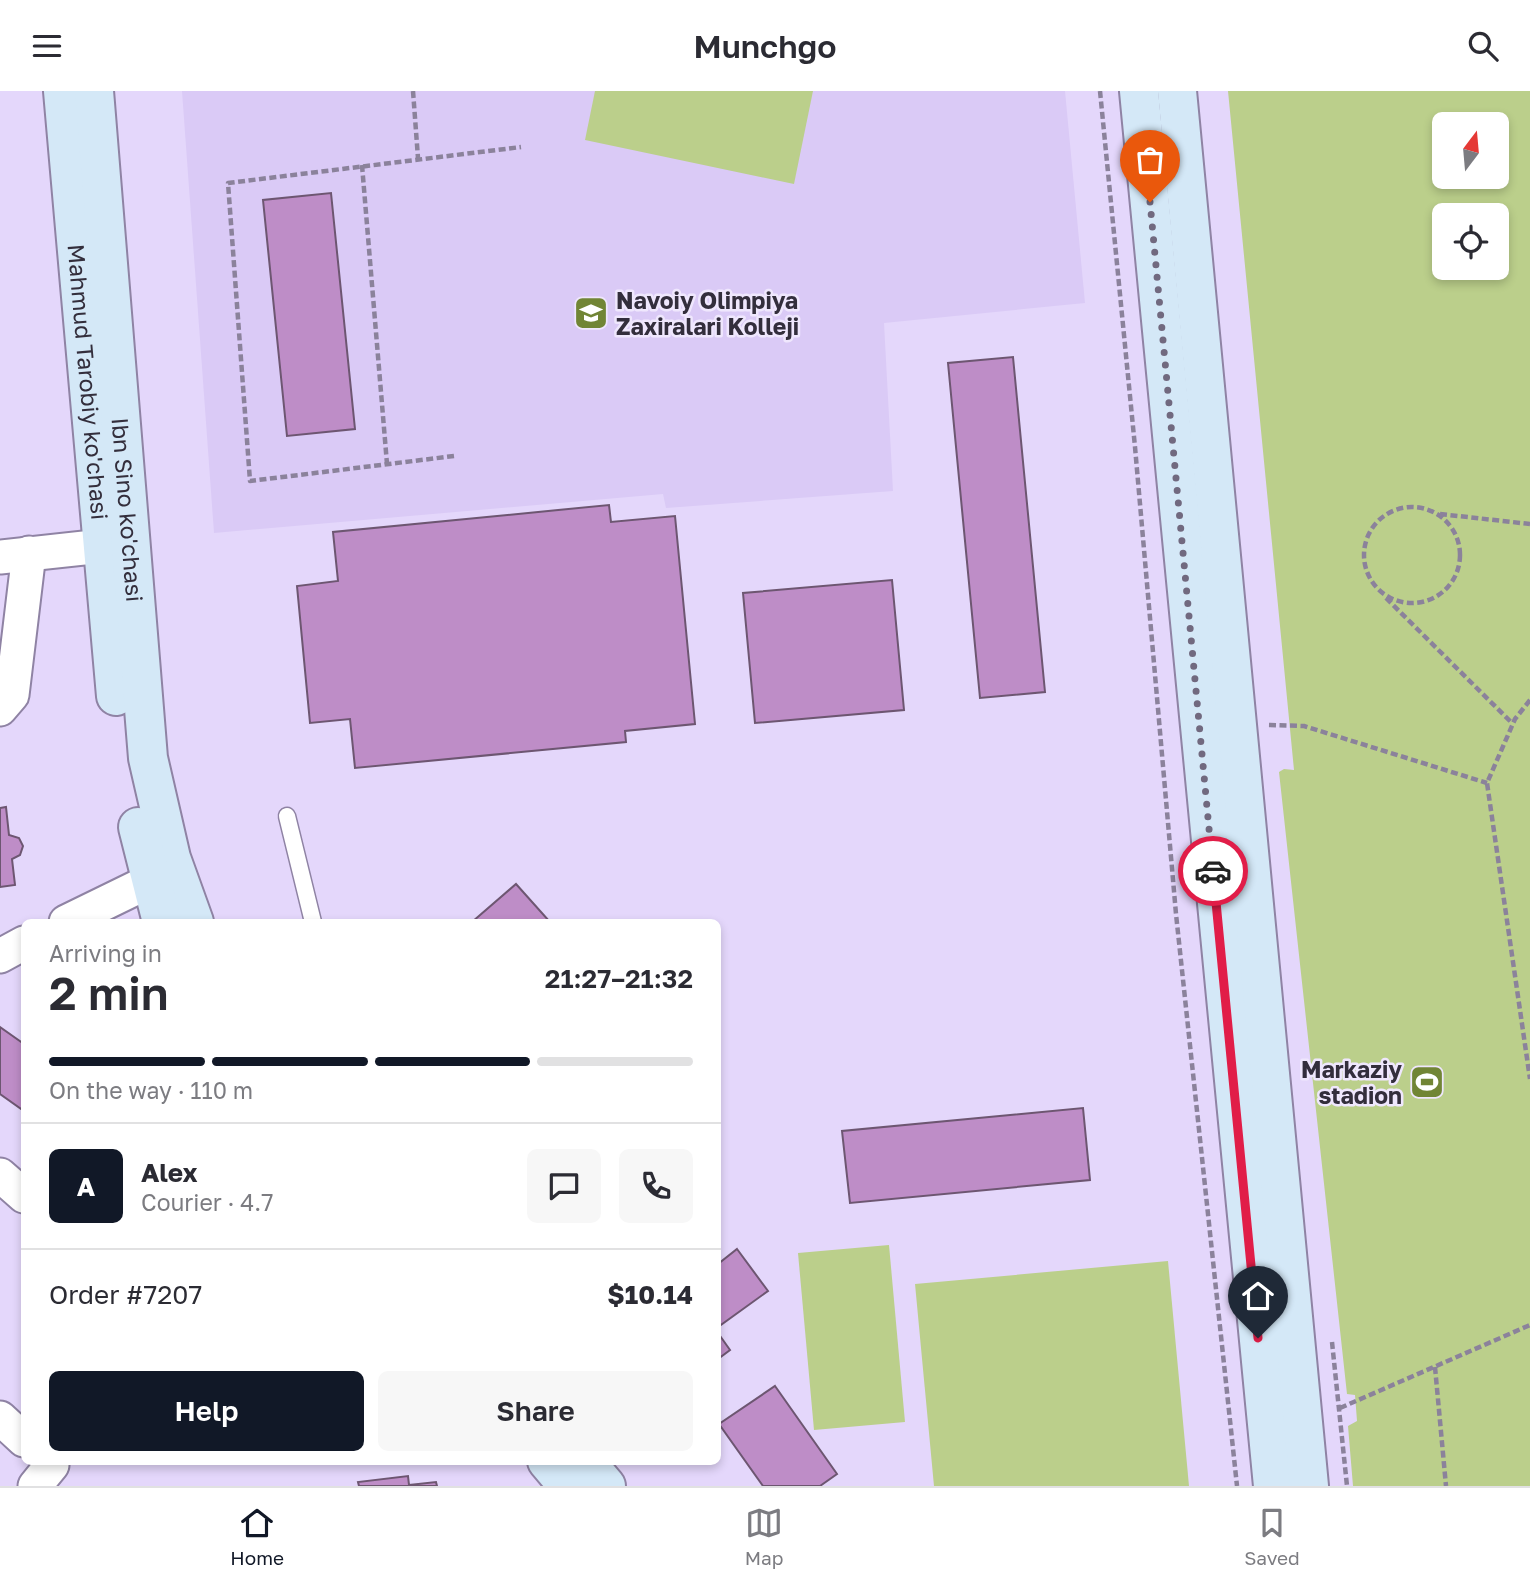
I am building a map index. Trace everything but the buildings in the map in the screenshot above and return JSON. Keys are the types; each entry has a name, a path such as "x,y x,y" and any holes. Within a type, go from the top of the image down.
{"street":[{"name":"Mahmud Tarobiy ko'chasi","path":"63,91 116,544 117,702 125,764 150,881 161,919"},
{"name":"Ibn Sino ko'chasi","path":"94,91 116,544 148,758 171,858 193,919"},
{"path":"1139,91 1200,729 1284,1419 1309,1486"},
{"path":"1177,91 1252,724 1284,1419 1273,1486"},
{"path":"0,709 12,695 14,555 116,544"},
{"path":"1200,729 1252,724"},
{"path":"72,919 150,881"},
{"path":"0,956 21,945"},
{"path":"0,1175 21,1193"},
{"path":"0,1418 21,1437"},
{"path":"550,1465 568,1486"},
{"path":"588,1465 606,1486"}],"lane":[{"path":"287,816 312,919"}],"path":[{"path":"414,91 418,158"},
{"path":"1100,91 1135,447 1176,914 1237,1486"},
{"path":"454,456 250,481 228,183 520,147"},
{"path":"362,165 387,464"},
{"path":"1513,723 1378,590 1369,577 1364,562 1364,547 1369,532 1379,519 1400,509 1423,507 1438,513 1530,524"},
{"path":"1378,590 1392,599 1416,603 1439,596 1451,585 1459,570 1461,554 1458,538 1450,524 1438,513"},
{"path":"1530,700 1513,723 1487,783 1530,1079"},
{"path":"1252,724 1304,726 1487,783"},
{"path":"1340,1408 1530,1325"},
{"path":"1435,1367 1446,1486"}],"shaded area":[{"name":"Navoiy Olimpiya Zaxiralari Kolleji","path":"182,91 1065,91 1085,303 884,323 893,491 666,508 663,494 214,533"}],"green space":[{"path":"595,91 813,91 794,184 585,140"},
{"name":"Markaziy stadion","path":"1228,91 1530,91 1530,1486 1353,1486 1348,1426 1357,1421 1355,1395 1347,1394 1279,772 1284,769 1294,770"},
{"path":"889,1245 905,1422 814,1430 798,1253"},
{"path":"1168,1261 1189,1486 934,1486 915,1284"}],"way so far":[{"path":"1150,202 1213,871"}],"place":[{"name":"Navoiy Olimpiya Zaxiralari Kolleji","path":"591,313"},
{"name":"Markaziy stadion","path":"1427,1082"}],"route":[{"path":"1213,871 1258,1338"}]}
